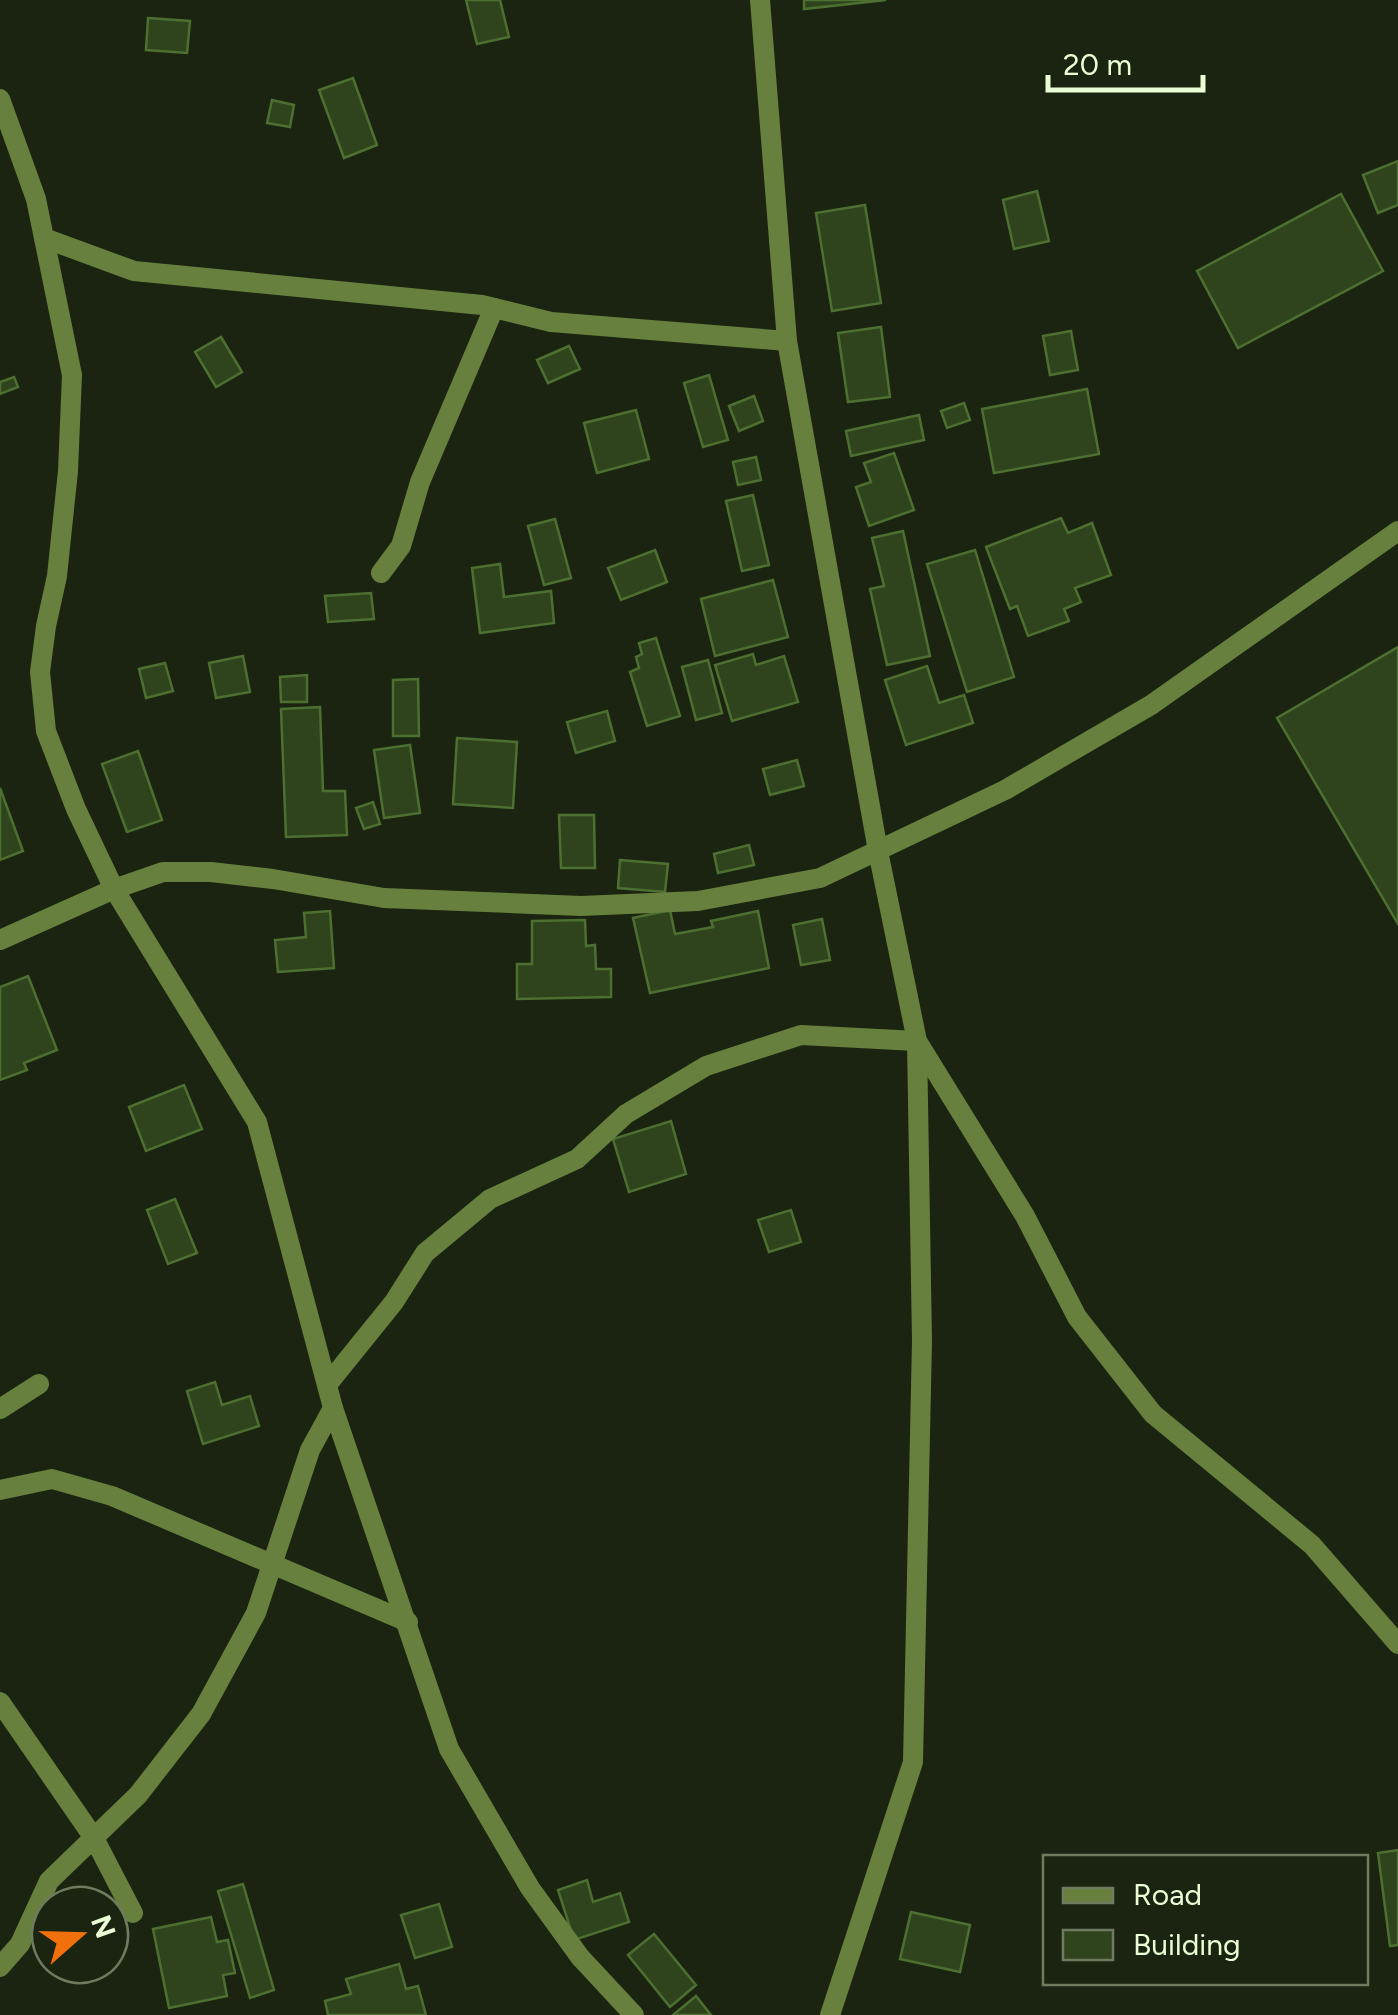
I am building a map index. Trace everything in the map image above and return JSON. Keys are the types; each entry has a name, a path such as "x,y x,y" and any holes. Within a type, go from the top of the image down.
{"street":[{"path":"760,0 787,341 878,851 916,1040 922,1341 913,1762 830,2015"},
{"path":"0,99 36,199 72,376 58,576 40,672 46,730 76,809 114,889 257,1122 333,1408 449,1749 530,1888 580,1956 634,2015"},
{"path":"44,238 134,272 494,308 552,322 787,341"},
{"path":"380,573 400,546 420,482 494,308"},
{"path":"0,940 114,889 163,872 210,872 384,898 580,906 698,901 820,878 1005,790 1151,705 1398,530"},
{"path":"326,1385 394,1302 426,1253 490,1199 577,1159 626,1114 706,1066 801,1035 916,1040"},
{"path":"916,1040 1025,1216 1077,1317 1153,1414 1312,1545 1398,1644"},
{"path":"0,1409 39,1384"},
{"path":"0,1967 20,1944 50,1882 138,1795 201,1714 256,1613 310,1450 333,1408"},
{"path":"0,1490 52,1479 112,1496 408,1622"},
{"path":"0,1702 94,1838 134,1913"}],"building":[{"path":"466,0 500,0 509,37 477,44"},
{"path":"804,0 886,0 804,9"},
{"path":"148,18 190,21 187,53 146,50"},
{"path":"353,78 377,145 344,158 319,90"},
{"path":"272,100 294,105 290,127 267,123"},
{"path":"1398,161 1398,205 1378,213 1363,175"},
{"path":"1037,191 1049,241 1014,249 1003,200"},
{"path":"1341,194 1383,271 1238,348 1197,271"},
{"path":"865,205 881,303 832,311 816,213"},
{"path":"881,327 890,397 848,402 838,333"},
{"path":"1071,331 1078,370 1050,375 1043,336"},
{"path":"221,337 242,372 216,387 195,352"},
{"path":"569,346 580,369 548,383 537,360"},
{"path":"709,375 728,440 703,447 684,383"},
{"path":"14,377 18,387 0,394 0,382"},
{"path":"1087,389 1099,454 994,473 982,409"},
{"path":"754,396 763,421 739,431 729,406"},
{"path":"964,403 970,420 947,428 941,411"},
{"path":"636,410 649,459 597,473 584,423"},
{"path":"919,415 924,440 851,456 846,431"},
{"path":"894,453 914,510 869,526 856,487 871,482 864,463"},
{"path":"756,457 761,480 738,485 733,462"},
{"path":"753,495 769,565 742,571 726,501"},
{"path":"1061,518 1068,533 1092,523 1111,575 1075,588 1081,602 1064,609 1069,621 1028,636 1017,606 1010,609 986,547"},
{"path":"555,519 571,578 544,585 528,526"},
{"path":"903,531 930,656 887,665 870,589 884,586 872,538"},
{"path":"655,550 667,582 621,600 608,568"},
{"path":"975,550 1014,677 967,692 927,564"},
{"path":"500,564 504,597 551,591 554,623 480,633 472,568"},
{"path":"773,580 788,637 715,656 701,599"},
{"path":"371,593 374,619 328,622 325,596"},
{"path":"656,638 680,716 647,726 630,672 639,668 639,643"},
{"path":"1398,647 1398,924 1277,718"},
{"path":"753,654 756,665 784,656 798,702 732,721 715,665"},
{"path":"243,656 250,692 216,698 209,663"},
{"path":"708,660 722,713 696,720 682,667"},
{"path":"165,663 173,691 146,698 139,669"},
{"path":"927,666 939,703 964,695 973,723 906,745 885,680"},
{"path":"307,675 307,702 281,702 280,677"},
{"path":"418,679 419,736 393,736 393,680"},
{"path":"320,707 323,791 345,791 347,835 286,837 281,709"},
{"path":"607,711 615,741 576,753 567,722"},
{"path":"457,738 517,742 513,808 453,804"},
{"path":"410,745 420,813 384,818 374,750"},
{"path":"138,751 162,820 127,832 102,764"},
{"path":"797,760 804,786 770,795 763,769"},
{"path":"0,788 23,851 0,860"},
{"path":"373,802 380,824 364,829 356,808"},
{"path":"559,815 594,815 595,868 561,868"},
{"path":"749,845 754,865 718,873 714,854"},
{"path":"620,860 668,864 665,892 618,888"},
{"path":"670,910 675,934 713,927 711,921 758,911 769,968 650,993 633,918"},
{"path":"330,911 334,968 278,972 275,940 306,937 304,913"},
{"path":"822,919 830,960 801,965 793,925"},
{"path":"585,920 586,946 595,945 596,969 611,969 611,997 517,999 517,964 532,964 532,921"},
{"path":"28,976 57,1050 24,1063 27,1070 0,1080 0,987"},
{"path":"184,1085 202,1129 146,1151 129,1107"},
{"path":"671,1121 686,1174 629,1192 613,1139"},
{"path":"175,1199 197,1253 168,1264 147,1210"},
{"path":"791,1210 801,1242 769,1252 758,1220"},
{"path":"215,1382 222,1405 250,1396 259,1426 203,1444 187,1391"},
{"path":"1398,1850 1398,1945 1390,1946 1378,1853"},
{"path":"587,1880 593,1902 620,1893 629,1922 574,1940 558,1890"},
{"path":"243,1884 274,1990 250,1998 218,1891"},
{"path":"439,1904 452,1947 415,1958 401,1915"},
{"path":"911,1912 970,1925 960,1972 900,1959"},
{"path":"211,1917 217,1942 228,1940 235,1973 223,1975 227,1996 169,2008 153,1929"},
{"path":"654,1934 696,1985 670,2007 628,1955"},
{"path":"399,1964 406,1989 418,1986 426,2015 328,2015 325,2001 351,1994 346,1979"},
{"path":"696,1996 711,2015 673,2015"}]}
